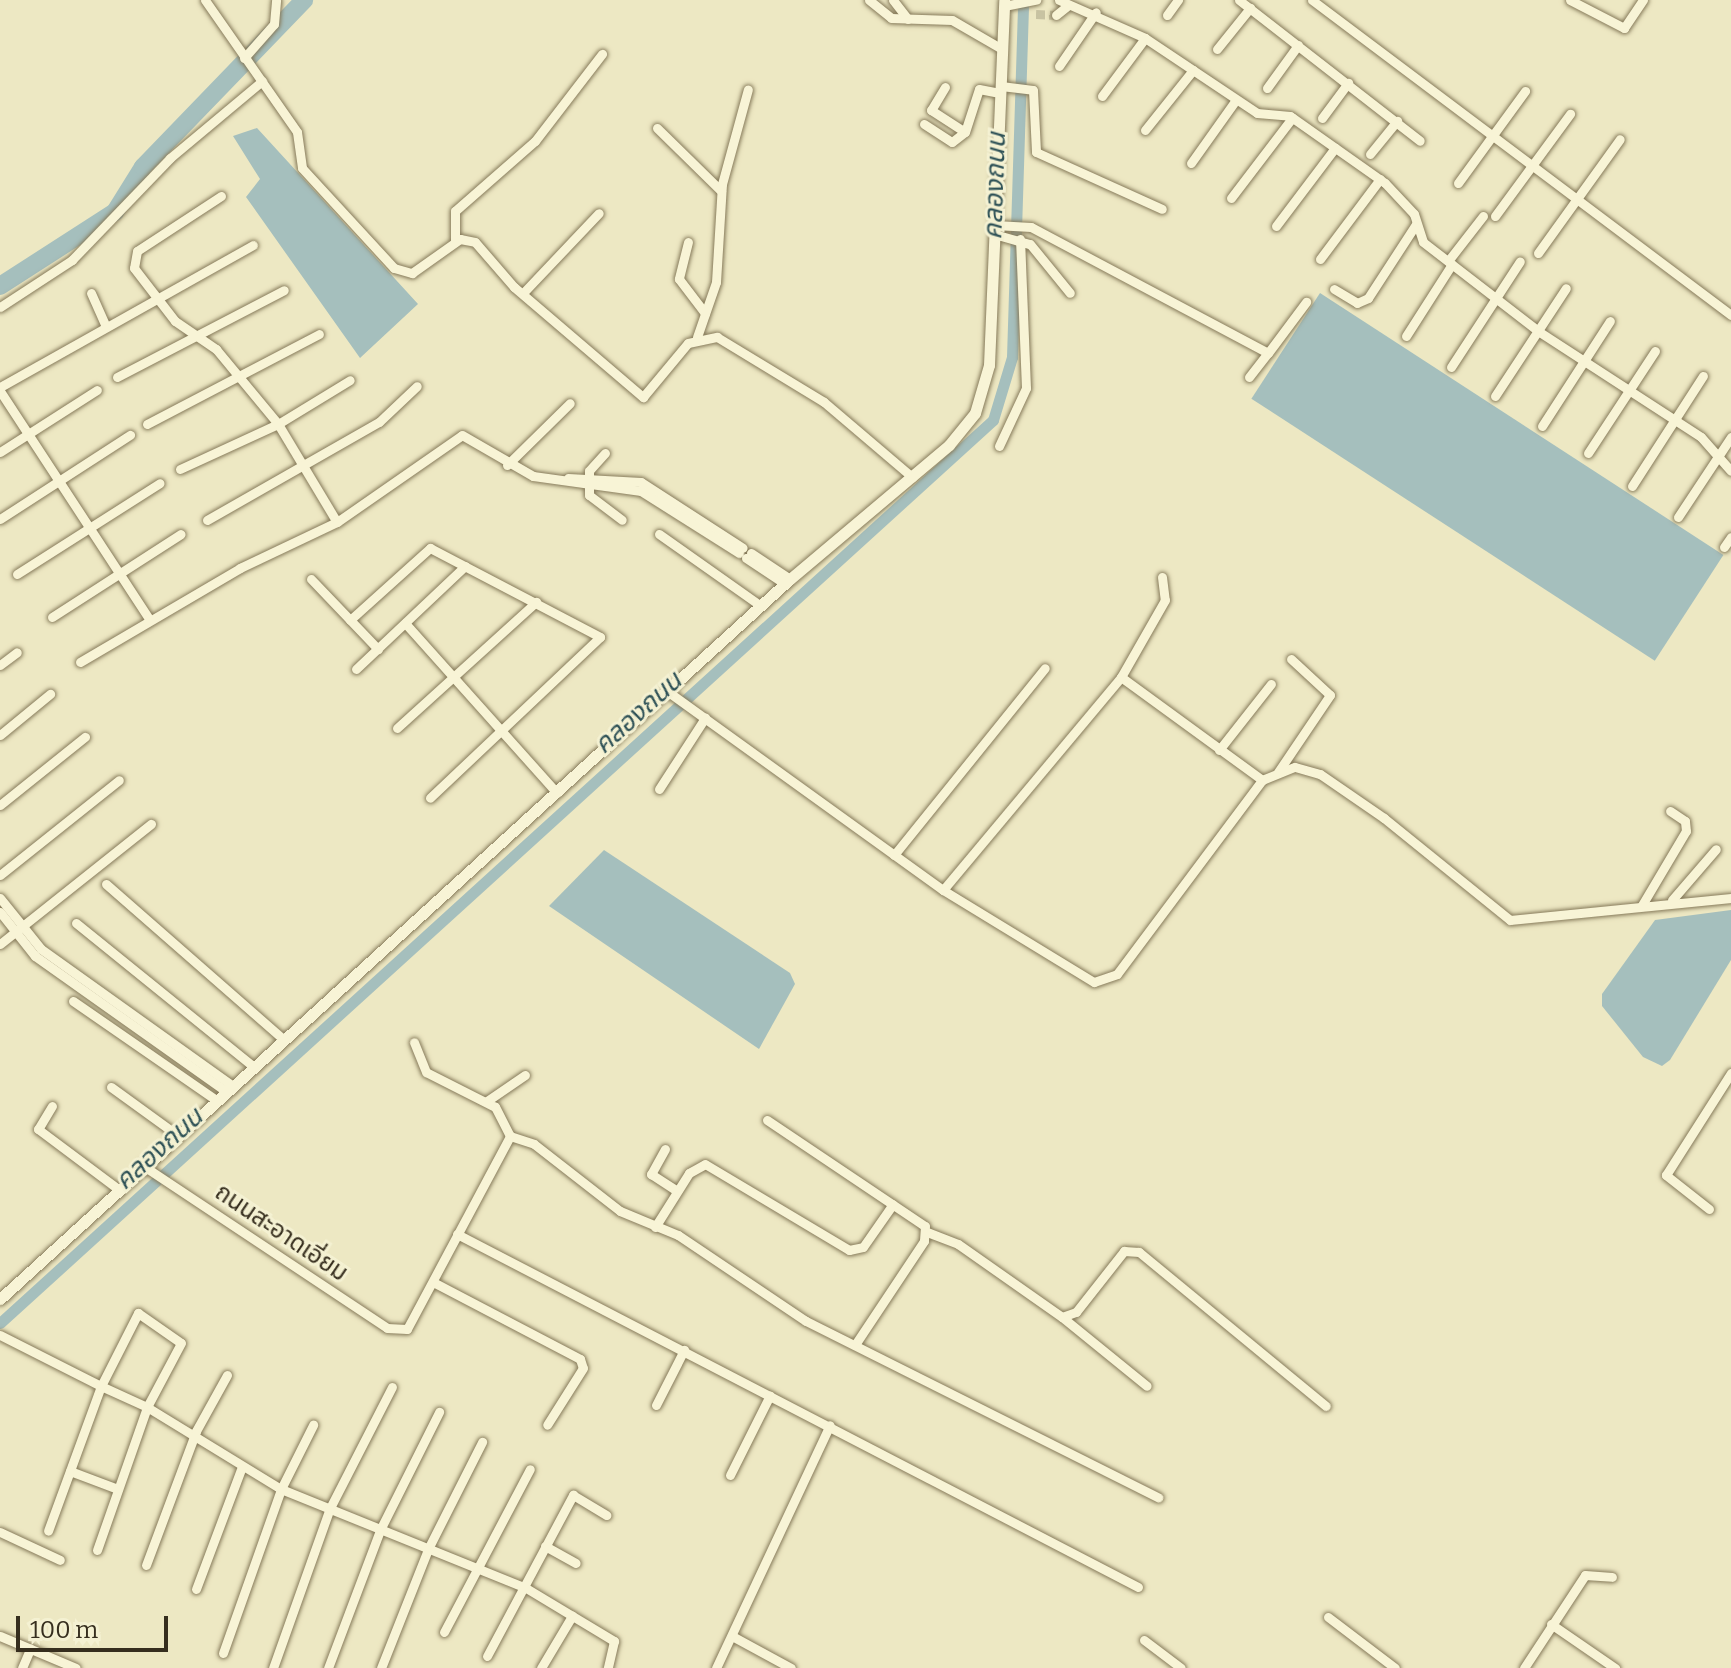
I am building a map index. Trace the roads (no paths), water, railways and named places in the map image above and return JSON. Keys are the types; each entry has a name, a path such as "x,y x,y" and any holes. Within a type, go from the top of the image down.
{"street":[{"path":"205,0 297,132 311,181 394,268 412,273 455,242 475,242 523,293 643,397 697,337 716,282 721,191 748,89"},
{"path":"246,60 274,24 276,0"},
{"path":"869,0 891,18 952,20 1002,49"},
{"path":"893,0 908,19"},
{"path":"1167,15 1178,0"},
{"path":"1239,0 1420,141"},
{"path":"1312,0 1731,315"},
{"path":"1570,0 1624,28 1643,0"},
{"path":"1056,15 1063,3 1096,12 1145,38 1235,101 1292,118 1401,195 1423,242 1538,331 1701,437 1715,460 1731,471"},
{"path":"2,1294 117,1188 147,1168 177,1135 557,793 671,695 761,606 912,477 975,413 985,387 998,230 1002,49 1006,4 1032,7"},
{"path":"1217,49 1250,8"},
{"path":"1059,66 1096,12"},
{"path":"1102,96 1145,38"},
{"path":"1267,88 1298,45"},
{"path":"455,242 455,211 535,141 602,54"},
{"path":"1145,130 1193,70"},
{"path":"0,307 66,264 170,158 260,78"},
{"path":"1322,118 1348,83"},
{"path":"924,124 952,142 965,132 979,89 1024,85 1035,96 1036,152 1162,209"},
{"path":"945,87 931,110 965,132"},
{"path":"1458,183 1525,91"},
{"path":"1191,163 1235,101"},
{"path":"1495,216 1570,114"},
{"path":"1231,198 1292,118"},
{"path":"1370,154 1397,121"},
{"path":"657,128 721,191"},
{"path":"1538,253 1620,139"},
{"path":"1276,226 1335,148"},
{"path":"1320,259 1380,179"},
{"path":"221,196 133,258 158,301 243,380 278,424 308,465 337,522"},
{"path":"523,293 599,213"},
{"path":"1406,336 1483,216"},
{"path":"998,230 1022,224 1268,353"},
{"path":"1334,289 1357,303 1368,298 1416,224"},
{"path":"998,230 1018,237 1070,293"},
{"path":"999,446 1026,388 1018,237"},
{"path":"688,242 679,279 705,313"},
{"path":"149,619 0,389 105,325 158,301 253,245"},
{"path":"1451,367 1520,261"},
{"path":"1495,396 1566,288"},
{"path":"117,377 201,339 284,290"},
{"path":"91,293 105,325"},
{"path":"1249,377 1306,302"},
{"path":"1542,426 1610,321"},
{"path":"147,424 243,380 319,334"},
{"path":"697,337 717,337 824,402 912,477"},
{"path":"1588,453 1655,351"},
{"path":"1632,486 1703,376"},
{"path":"180,469 278,424 350,380"},
{"path":"207,520 379,422 417,386"},
{"path":"0,452 97,390"},
{"path":"507,465 570,403"},
{"path":"0,519 130,435"},
{"path":"80,662 149,619 337,522 462,435 478,438 507,465 560,479 641,491 693,518 788,582"},
{"path":"1678,517 1731,437"},
{"path":"587,482 605,453"},
{"path":"587,482 595,504 622,520"},
{"path":"17,574 160,483"},
{"path":"52,617 181,534"},
{"path":"659,534 761,606"},
{"path":"1724,547 1731,537"},
{"path":"350,620 424,550 465,566 600,637 430,798"},
{"path":"356,669 465,566"},
{"path":"943,890 1121,677 1165,600 1162,577"},
{"path":"311,579 378,649"},
{"path":"397,728 536,602"},
{"path":"405,623 557,793"},
{"path":"0,665 17,652"},
{"path":"1278,772 1330,695 1291,659"},
{"path":"894,855 1045,668"},
{"path":"1121,677 1262,780"},
{"path":"1219,750 1271,684"},
{"path":"0,735 50,694"},
{"path":"671,695 943,890 1079,976 1111,980 1262,780 1278,772 1320,774 1510,920 1672,900 1731,898"},
{"path":"659,789 705,718"},
{"path":"0,805 85,737"},
{"path":"0,875 119,780"},
{"path":"1642,905 1686,831 1685,821 1670,811"},
{"path":"0,944 151,824"},
{"path":"1672,900 1716,849"},
{"path":"106,884 284,1040"},
{"path":"0,898 19,929"},
{"path":"0,912 60,968 230,1088"},
{"path":"76,923 254,1067"},
{"path":"73,1001 216,1100"},
{"path":"414,1042 426,1072 487,1101 510,1126 510,1136 433,1282 580,1359 583,1368 547,1425"},
{"path":"1709,1209 1666,1175 1731,1073"},
{"path":"487,1101 525,1075"},
{"path":"111,1087 177,1135"},
{"path":"52,1106 38,1129 117,1188"},
{"path":"767,1120 893,1204 927,1232 958,1244 1062,1317 1147,1386"},
{"path":"510,1136 534,1144 620,1211 655,1227 855,1345 1158,1497"},
{"path":"665,1149 651,1174 677,1191"},
{"path":"655,1227 677,1191 705,1164 858,1251 893,1204"},
{"name":"ถนนสะอาดเอี่ยม","path":"147,1168 399,1329 411,1323 433,1282"},
{"path":"855,1345 927,1232"},
{"path":"457,1234 1138,1587"},
{"path":"1062,1317 1076,1312 1124,1251 1139,1252 1326,1406"},
{"path":"48,1531 101,1386 138,1313 181,1343 147,1407 97,1550"},
{"path":"2,1336 196,1431 241,1469 281,1489 523,1586 614,1641 608,1668"},
{"path":"656,1405 684,1350"},
{"path":"146,1565 196,1431 227,1375"},
{"path":"273,1668 330,1508 392,1387"},
{"path":"730,1475 770,1395"},
{"path":"328,1668 381,1528 439,1412"},
{"path":"223,1653 281,1489 313,1425"},
{"path":"716,1668 830,1425"},
{"path":"381,1668 429,1547 482,1442"},
{"path":"196,1589 241,1469"},
{"path":"444,1632 530,1469"},
{"path":"70,1471 118,1489"},
{"path":"487,1656 573,1495 606,1515"},
{"path":"0,1532 60,1560"},
{"path":"545,1546 576,1563"},
{"path":"1524,1668 1585,1575 1612,1577"},
{"path":"541,1668 572,1616"},
{"path":"1328,1617 1395,1668"},
{"path":"1551,1624 1615,1668"},
{"path":"0,1636 76,1668"},
{"path":"732,1636 791,1668"},
{"path":"1144,1640 1181,1668"},
{"path":"22,1668 30,1649"}],"water":[{"path":"257,128 418,304 360,358 246,197 260,179 233,136"},
{"path":"1320,293 1723,555 1655,661 1251,399"},
{"path":"604,850 790,973 795,984 759,1049 549,906"},
{"path":"1731,910 1731,960 1670,1060 1662,1066 1643,1057 1602,1006 1602,994 1655,920"}],"waterway":[{"path":"0,286 115,212 143,167 304,0"},
{"name":"คลองถนน","path":"0,1323 993,420 1012,357 1023,0"}],"tunnel":[{"path":"1036,14 1056,15"}]}
